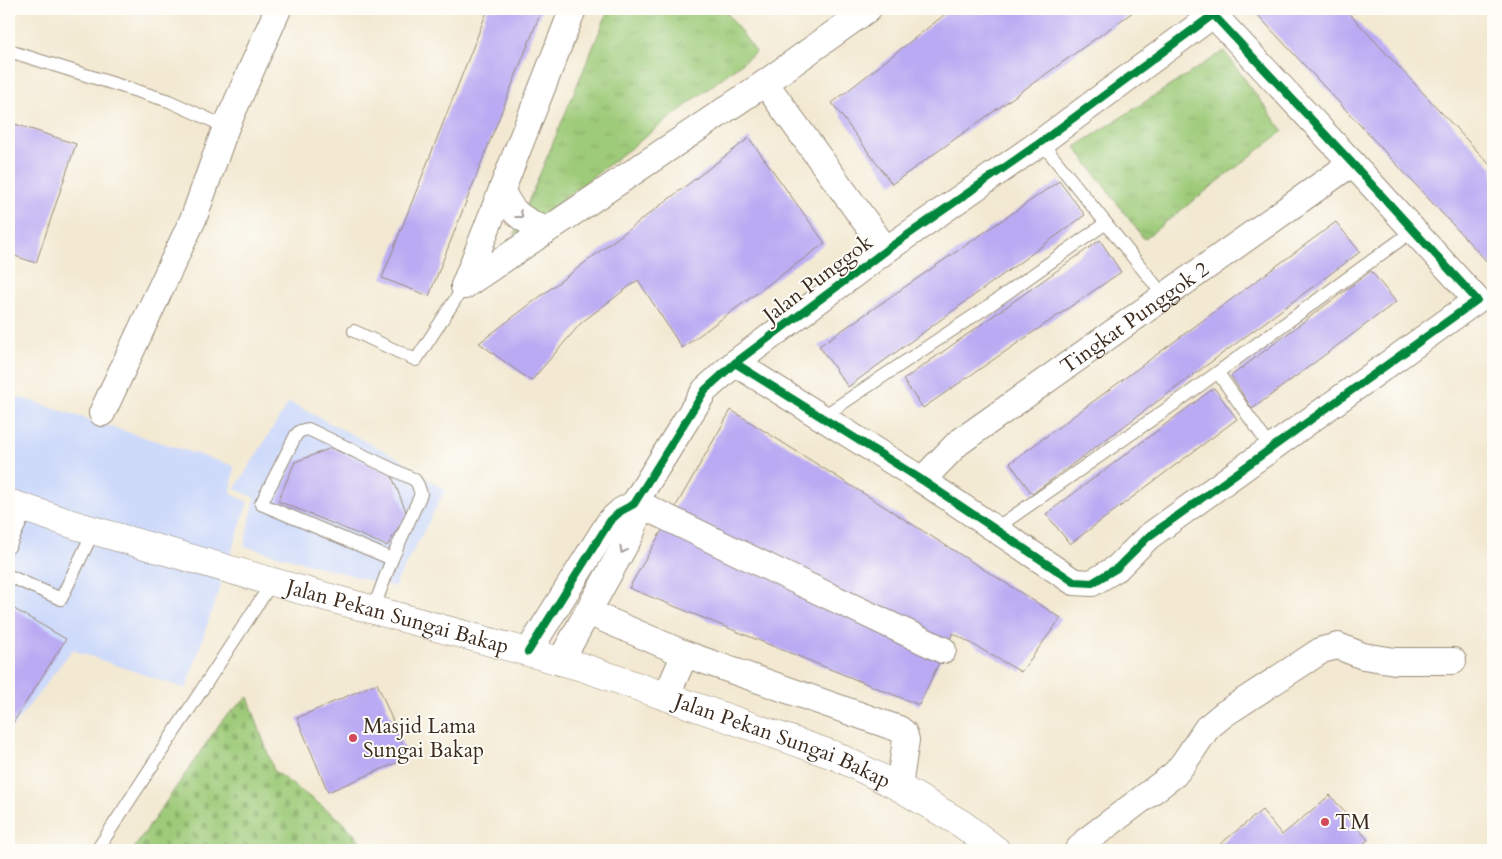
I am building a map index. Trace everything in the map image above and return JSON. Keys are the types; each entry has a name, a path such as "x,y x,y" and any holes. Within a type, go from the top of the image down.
{"main road":[{"name":"Jalan Pekan Sungai Bakap","path":"18,506 94,530 373,610 582,667 836,756 899,787 962,824 996,850"}],"street":[{"path":"102,413 194,217 226,128 278,9"},
{"path":"464,286 573,9"},
{"path":"464,286 765,83 868,9"},
{"path":"735,363 922,480 1074,582 1092,582 1117,568 1148,538 1271,448 1485,307 1211,11"},
{"name":"Jalan Punggok","path":"528,652 610,521 634,503 705,390 735,363 886,250 1042,142 1211,11"},
{"path":"765,83 886,250"},
{"name":"Tingkat Punggok 2","path":"922,480 958,443 1352,163"},
{"path":"502,190 508,204 517,214 530,223 546,230"},
{"path":"634,503 943,650"},
{"name":"Jalan Punggok","path":"560,662 631,534 636,518 634,503"},
{"path":"588,612 686,654 898,728 904,733 906,740 899,787"},
{"path":"1078,850 1086,841 1175,774 1206,728 1224,714 1322,650 1338,646 1363,656 1395,661 1453,661"},
{"path":"666,697 686,654"}],"lane":[{"path":"9,51 169,101 226,128"},
{"path":"1042,142 1164,296"},
{"path":"822,417 987,307 1106,223"},
{"path":"995,529 1218,372 1414,230"},
{"path":"354,332 416,360 464,286"},
{"path":"1218,372 1271,448"},
{"path":"373,610 392,559 421,494 418,485 415,480 308,429 300,431 296,435 262,504 392,559"},
{"path":"9,547 18,506"},
{"path":"9,576 61,599 94,530"},
{"path":"97,850 273,581"}],"shaded area":[{"path":"9,394 234,466 231,494 248,502 186,689 72,650 9,732"},
{"path":"289,402 402,460 445,491 394,587 244,546 255,498 235,489"}],"green space":[{"path":"609,9 724,9 756,52 513,238"},
{"path":"1224,51 1283,131 1144,239 1075,147"},
{"path":"248,697 274,771 342,821 368,850 133,850 223,719"}],"building":[{"path":"488,9 542,9 429,296 382,278"},
{"path":"949,9 1137,9 892,184 832,103 948,12"},
{"path":"1252,9 1345,9 1493,168 1493,268"},
{"path":"9,122 76,144 36,263 9,254"},
{"path":"749,138 825,243 682,348 638,280 582,322 531,381 479,343"},
{"path":"1059,181 1085,215 848,387 819,346"},
{"path":"1336,222 1360,252 1032,494 1010,463"},
{"path":"1100,240 1121,272 923,408 903,380"},
{"path":"1371,271 1396,302 1252,409 1231,376"},
{"path":"1214,388 1237,419 1070,544 1046,514"},
{"path":"731,410 1061,618 1021,672 953,633 919,705 629,588"},
{"path":"331,448 391,474 407,514 387,546 278,501 295,462"},
{"path":"9,606 66,639 9,729"},
{"name":"Masjid Lama Sungai Bakap","path":"377,683 408,758 328,792 297,718"},
{"name":"TM","path":"1330,795 1368,840 1355,850 1213,850 1262,810 1282,835"}],"cycle path":[{"path":"735,363 922,480 1074,582 1092,583 1117,568 1148,537 1477,300 1208,9"},
{"path":"528,652 610,521 621,511 634,504 705,390 735,363 886,250 1041,142 1214,14"}],"place":[{"name":"Masjid Lama Sungai Bakap","path":"353,738"},
{"name":"TM","path":"1325,822"}]}
